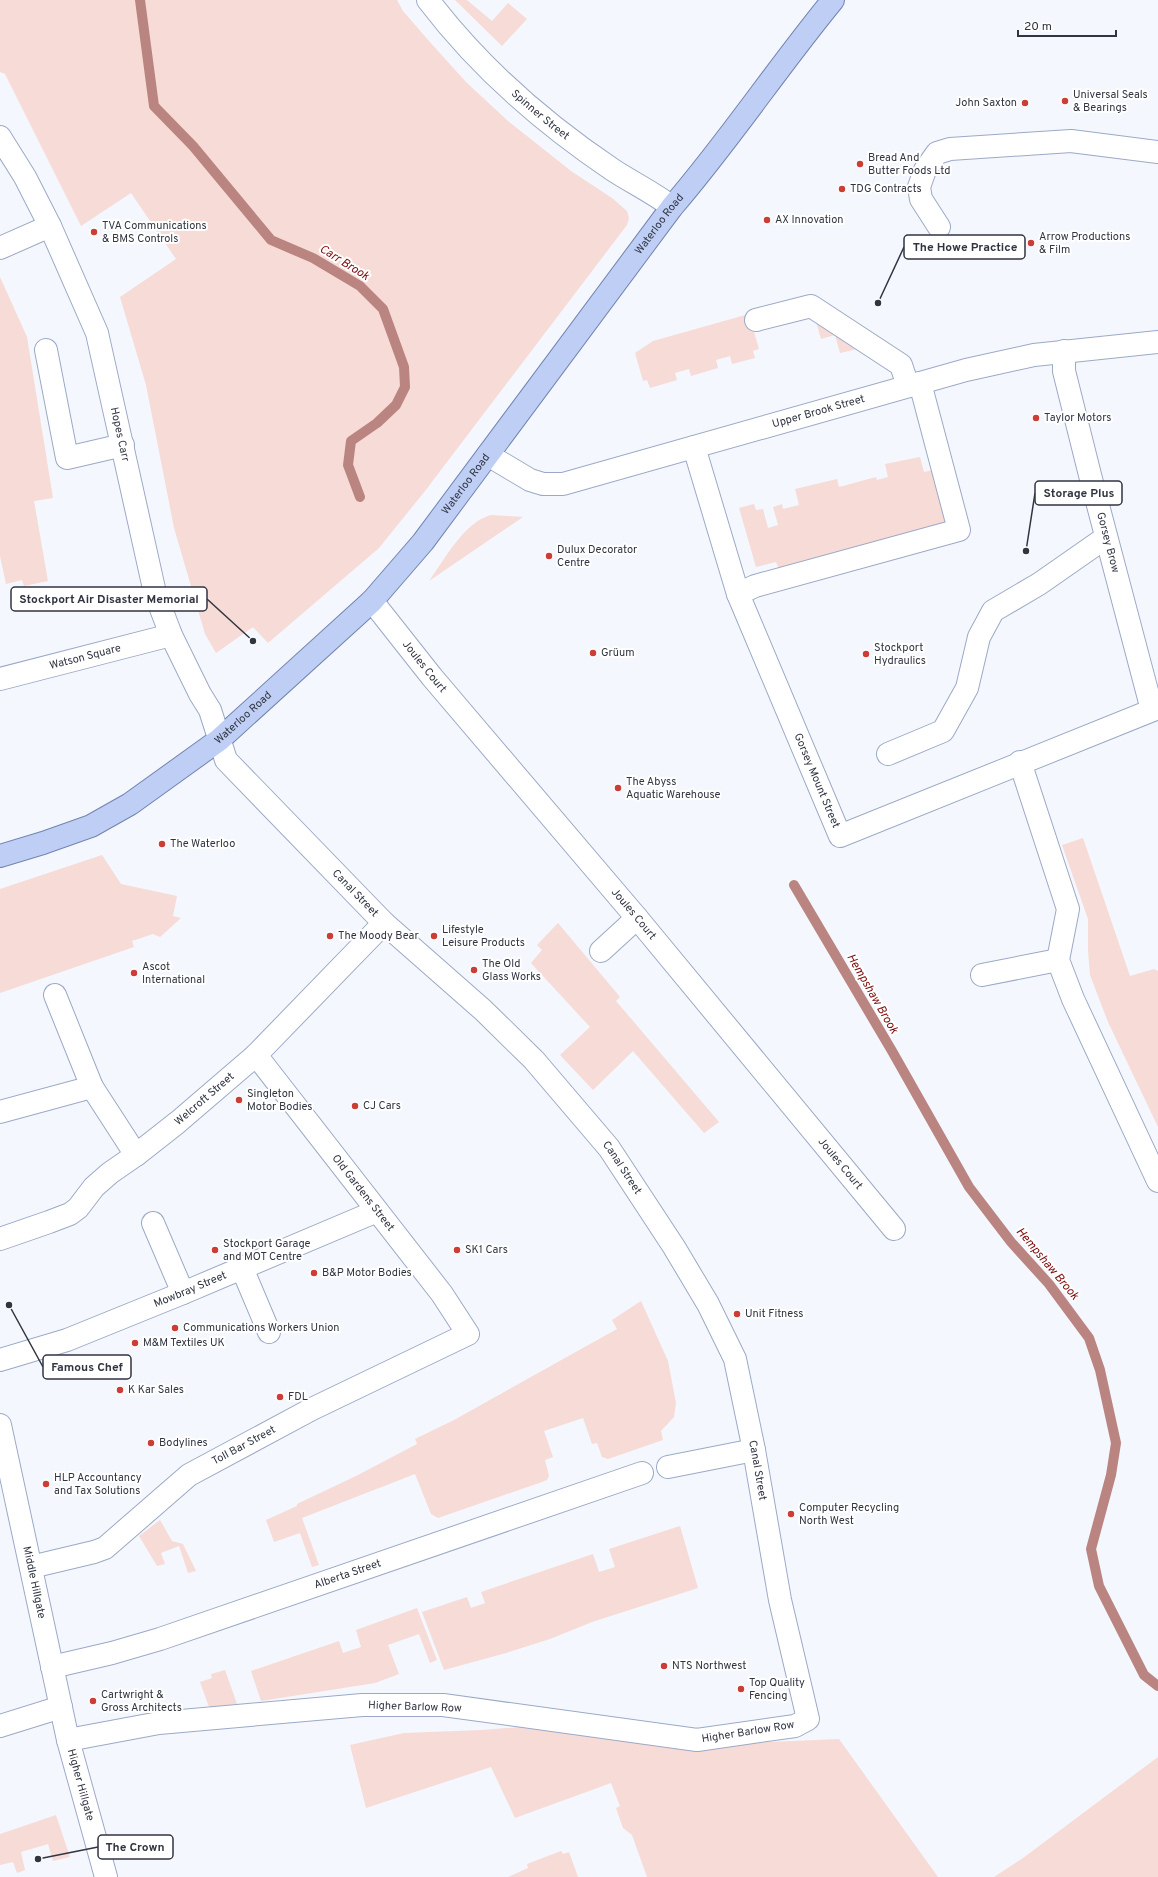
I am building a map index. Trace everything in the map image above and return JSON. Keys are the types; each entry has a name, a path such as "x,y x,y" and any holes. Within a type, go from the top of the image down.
{"main road":[{"name":"Waterloo Road","path":"0,856 91,826 130,804 219,740 372,601 423,542 672,207 706,167 755,98 833,0"}],"street":[{"name":"Spinner Street","path":"428,0 445,23 516,95 558,130 613,170 672,207"},
{"name":"Hopes Carr","path":"0,137 25,177 50,226 98,333 155,593 171,635 200,694 210,710 219,740"},
{"path":"939,227 921,199 919,187 925,170 937,154 950,149 1071,142 1158,152"},
{"path":"0,248 50,226"},
{"path":"738,594 755,586 959,530 914,385 901,366 811,306 756,320"},
{"name":"Upper Brook Street","path":"488,455 530,480 543,484 563,484 914,385 1034,355 1158,342"},
{"path":"46,350 68,458 123,444"},
{"name":"Gorsey Brow","path":"1064,351 1064,371 1105,538 1155,709"},
{"name":"Gorsey Mount Street","path":"694,447 738,594 840,836 1020,762 1155,709"},
{"path":"888,754 943,731 967,688 979,638 993,611 1039,584 1105,538"},
{"name":"Joules Court","path":"372,601 432,677 638,918 894,1229"},
{"name":"Watson Square","path":"0,679 171,635"},
{"name":"Canal Street","path":"219,740 226,760 384,923 483,1010 534,1060 608,1148 674,1247 708,1304 735,1359 754,1450 780,1600 808,1719"},
{"path":"1020,762 1068,909 1058,960 1073,999 1158,1181"},
{"path":"601,951 638,918"},
{"name":"Welcroft Street","path":"0,1239 70,1214 78,1208 94,1188 105,1178 136,1155 256,1055 384,923"},
{"path":"982,975 1058,960"},
{"path":"55,994 92,1087 136,1155"},
{"name":"Old Gardens Street","path":"256,1055 442,1294 468,1334"},
{"path":"0,1112 92,1087"},
{"name":"Mowbray Street","path":"0,1360 66,1340 183,1293 377,1211"},
{"path":"154,1223 183,1293"},
{"path":"242,1268 269,1332"},
{"name":"Toll Bar Street","path":"31,1567 105,1548 189,1475 312,1409 468,1334"},
{"name":"Middle Hillgate","path":"1,1438 31,1567 68,1740"},
{"path":"668,1467 754,1450"},
{"name":"Alberta Street","path":"52,1667 112,1653 160,1639 642,1473"},
{"name":"Higher Barlow Row","path":"68,1740 159,1723 362,1705 443,1705 697,1740 795,1726 808,1719"},
{"path":"0,1726 61,1708"},
{"name":"Higher Hillgate","path":"68,1740 106,1877"}],"shaded area":[{"path":"0,0 397,0 403,11 466,82 508,121 571,171 612,198 627,211 629,218 627,225 425,491 379,548 268,643 253,627 216,653 205,634 174,528 146,385 120,297 176,259 131,193 81,226 5,74 0,72"},
{"path":"455,0 467,0 492,21 508,3 527,19 502,46"},
{"path":"0,277 27,337 53,498 34,501 48,581 24,586 22,580 6,584 0,556"},
{"path":"749,314 759,349 753,351 755,358 732,364 730,356 716,360 718,368 691,376 689,369 675,373 677,380 650,388 647,380 643,381 635,353 653,341"},
{"path":"815,318 862,348 840,353 835,335 821,339"},
{"path":"920,457 924,472 937,469 952,525 780,572 776,562 756,567 739,508 754,504 756,510 763,509 768,528 778,525 773,507 782,504 783,509 799,505 795,489 837,479 839,487 876,477 877,480 888,477 885,464"},
{"path":"491,515 523,517 429,581 464,533 481,519"},
{"path":"1083,838 1130,976 1154,969 1158,971 1158,1127 1108,1022 1090,975 1088,919 1062,845"},
{"path":"102,855 121,884 177,896 173,916 181,918 160,937 153,934 132,941 134,947 0,993 0,889"},
{"path":"558,923 620,997 616,1001 719,1122 704,1133 633,1051 593,1090 560,1055 590,1027 531,963 542,950 537,945"},
{"path":"641,1301 668,1361 676,1403 674,1417 661,1431 663,1440 608,1459 602,1457 597,1443 592,1444 583,1418 544,1431 553,1457 545,1460 549,1476 547,1480 438,1518 431,1514 415,1474 302,1518 319,1565 312,1567 300,1533 274,1542 266,1520 297,1506 297,1504 356,1476 417,1444 415,1439 454,1420 617,1329 612,1320"},
{"path":"160,1520 172,1541 183,1544 196,1571 188,1573 179,1546 161,1553 165,1564 157,1566 139,1536"},
{"path":"680,1526 698,1588 592,1622 550,1639 444,1670 422,1612 467,1597 471,1608 485,1603 481,1592 593,1554 599,1572 615,1567 609,1549"},
{"path":"417,1608 437,1660 430,1663 419,1634 388,1645 399,1674 375,1683 261,1701 251,1671 339,1641 343,1653 361,1647 356,1630"},
{"path":"225,1670 237,1704 209,1707 200,1682 212,1678 211,1674"},
{"path":"532,1726 698,1745 839,1739 938,1877 647,1877 632,1835 623,1828 616,1808 620,1806 611,1783 515,1818 491,1767 366,1808 350,1745 404,1733 482,1730"},
{"path":"1158,1757 1158,1877 994,1877 1023,1858"},
{"path":"56,1815 70,1857 53,1861 48,1844 21,1852 25,1870 17,1873 13,1862 0,1865 0,1834"},
{"path":"561,1851 563,1854 569,1852 578,1877 508,1877 528,1868 527,1864"}],"waterway":[{"name":"Carr Brook","path":"140,0 154,106 193,146 271,240 313,258 360,286 383,309 404,367 405,387 396,405 377,423 351,441 348,465 360,497"},
{"name":"Hempshaw Brook","path":"794,885 892,1051 969,1187 1011,1242 1049,1284 1089,1338 1100,1370 1116,1443 1111,1475 1091,1549 1099,1586 1144,1675 1158,1686"}],"place":[{"name":"Universal Seals & Bearings","path":"1065,101"},
{"name":"John Saxton","path":"1025,103"},
{"name":"Bread And Butter Foods Ltd","path":"860,164"},
{"name":"TDG Contracts","path":"842,189"},
{"name":"AX Innovation","path":"767,220"},
{"name":"TVA Communications & BMS Controls","path":"94,232"},
{"name":"Arrow Productions & Film","path":"1031,243"},
{"name":"The Howe Practice","path":"878,303"},
{"name":"Taylor Motors","path":"1036,418"},
{"name":"Storage Plus","path":"1026,551"},
{"name":"Dulux Decorator Centre","path":"549,556"},
{"name":"Stockport Air Disaster Memorial","path":"253,641"},
{"name":"Grüum","path":"593,653"},
{"name":"Stockport Hydraulics","path":"866,654"},
{"name":"The Abyss Aquatic Warehouse","path":"618,788"},
{"name":"The Waterloo","path":"162,844"},
{"name":"The Moody Bear","path":"330,936"},
{"name":"Lifestyle Leisure Products","path":"434,936"},
{"name":"The Old Glass Works","path":"474,970"},
{"name":"Ascot International","path":"134,973"},
{"name":"Singleton Motor Bodies","path":"239,1100"},
{"name":"CJ Cars","path":"355,1106"},
{"name":"Stockport Garage and MOT Centre","path":"215,1250"},
{"name":"SK1 Cars","path":"457,1250"},
{"name":"B&P Motor Bodies","path":"314,1273"},
{"name":"Famous Chef","path":"9,1305"},
{"name":"Unit Fitness","path":"737,1314"},
{"name":"Communications Workers Union","path":"175,1328"},
{"name":"M&M Textiles UK","path":"135,1343"},
{"name":"K Kar Sales","path":"120,1390"},
{"name":"FDL","path":"280,1397"},
{"name":"Bodylines","path":"151,1443"},
{"name":"HLP Accountancy and Tax Solutions","path":"46,1484"},
{"name":"Computer Recycling North West","path":"791,1514"},
{"name":"NTS Northwest","path":"664,1666"},
{"name":"Top Quality Fencing","path":"741,1689"},
{"name":"Cartwright & Gross Architects","path":"93,1701"},
{"name":"The Crown","path":"38,1859"}]}
